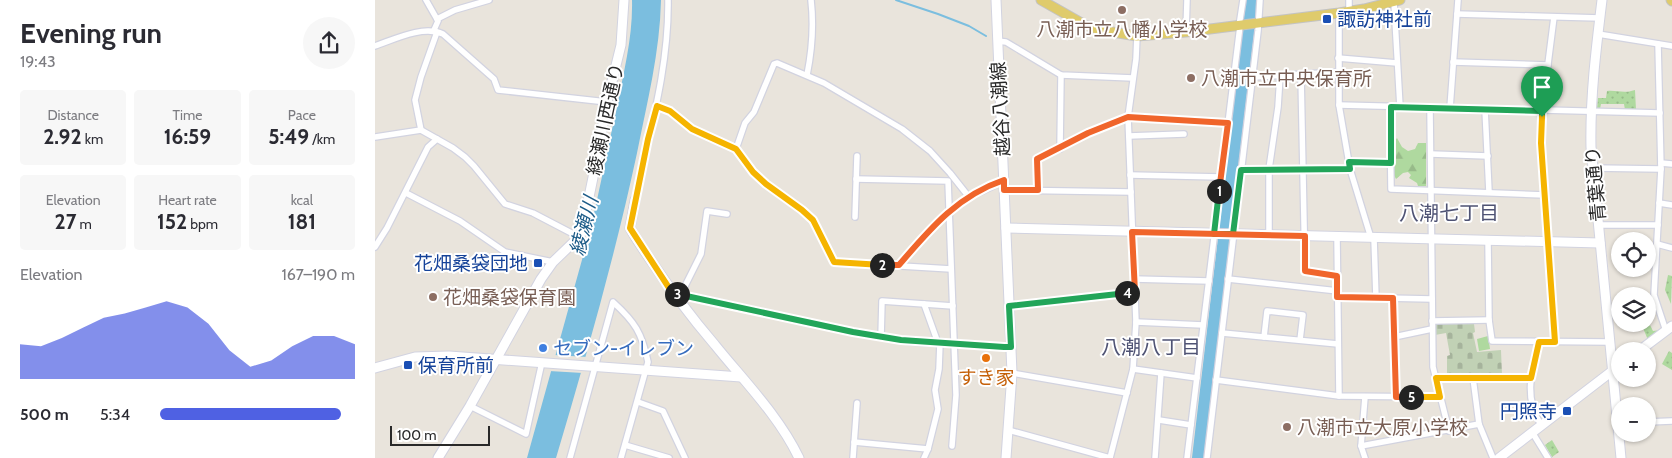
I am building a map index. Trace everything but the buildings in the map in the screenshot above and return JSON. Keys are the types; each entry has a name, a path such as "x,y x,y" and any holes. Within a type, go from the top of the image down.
{"main road":[{"path":"1041,0 1085,25 1100,30 1137,36 1339,14 1397,1"}],"street":[{"path":"421,130 415,100 438,21 426,0"},
{"path":"437,19 455,10 489,0"},
{"name":"綾瀬川西通り","path":"579,237 582,231 607,102 621,45 624,0"},
{"path":"668,0 667,27 657,106 630,228 677,294 777,423 799,458"},
{"path":"807,75 812,40 811,0"},
{"name":"越谷八潮線","path":"995,0 1012,373 1006,458"},
{"path":"1186,32 1187,0"},
{"path":"1187,458 1243,0"},
{"path":"1207,458 1253,77 1260,0"},
{"path":"1349,0 1349,12"},
{"path":"1451,108 1458,0"},
{"name":"青葉通り","path":"1602,0 1591,112 1593,168 1611,346"},
{"path":"1397,1 1397,63 1400,107"},
{"path":"1339,14 1339,105 1350,169 1373,238 1375,298"},
{"path":"1457,14 1600,18"},
{"path":"1554,17 1542,111 1541,143 1555,342"},
{"path":"1396,20 1413,20"},
{"path":"375,46 405,36 436,31 443,34 494,79 498,90 607,102"},
{"path":"1598,34 1672,46"},
{"path":"1008,430 1110,458 1133,369 1136,322 1128,117 1137,59 1137,36"},
{"path":"997,41 1005,42 1061,75 1133,78"},
{"path":"1651,342 1669,329 1655,296 1661,166 1658,44"},
{"path":"1339,58 1397,63"},
{"path":"1453,62 1548,65"},
{"path":"736,149 745,123 754,112 774,64 781,64 840,91 902,128 919,141 951,173 969,196"},
{"path":"1253,77 1338,72"},
{"path":"1060,149 1061,75"},
{"path":"1301,75 1305,271 1337,276"},
{"path":"1269,235 1269,169 1278,107 1280,76"},
{"path":"1339,105 1660,113"},
{"path":"657,106 670,111 692,129 736,149 753,172 766,184 813,220 834,262 951,269"},
{"path":"1391,107 1391,189 1545,195"},
{"path":"1430,108 1433,367 1449,430"},
{"path":"1485,109 1489,192"},
{"path":"1038,190 1037,159 1060,149 1088,133 1128,117 1228,123"},
{"path":"375,137 421,130 453,148 474,166 505,204 533,213 579,237 553,262 541,279 470,406 438,458"},
{"path":"1129,136 1184,134"},
{"path":"375,247 406,193 428,147 437,140"},
{"path":"1431,154 1487,156"},
{"path":"855,217 857,156"},
{"path":"1349,162 1391,163"},
{"path":"1593,168 1672,164"},
{"path":"1241,170 1350,169"},
{"path":"1130,175 1221,177"},
{"path":"856,179 947,181 956,395 952,446"},
{"path":"899,265 935,224 969,196 1004,185 1038,190 1131,192"},
{"path":"406,193 460,221 505,252 553,262"},
{"path":"1659,203 1672,205"},
{"path":"677,294 701,254 707,211 727,214"},
{"path":"1599,224 1658,225"},
{"path":"1006,228 1600,243"},
{"path":"1337,236 1339,396"},
{"path":"1488,240 1489,320 1492,341 1610,342"},
{"path":"1657,244 1672,248"},
{"path":"1134,279 1209,281"},
{"path":"1228,280 1375,298 1432,299"},
{"path":"1009,306 1135,292"},
{"path":"677,294 853,332 912,342 1011,347"},
{"path":"1393,298 1396,397"},
{"path":"881,337 882,301 953,306"},
{"path":"570,458 593,366 613,302 638,329 645,346 648,362 621,458"},
{"path":"924,304 939,343 939,369 935,390 938,409 924,458"},
{"path":"1264,337 1267,311 1303,315 1300,340"},
{"path":"1432,321 1489,320"},
{"path":"1136,322 1203,325"},
{"path":"1395,337 1433,329"},
{"path":"1222,333 1338,344"},
{"path":"1539,342 1529,386 1537,419 1541,425"},
{"path":"375,368 401,360 427,356 449,356 741,377"},
{"path":"470,406 526,434 545,363"},
{"path":"1133,369 1197,378"},
{"path":"1499,458 1611,372"},
{"path":"1012,373 1127,393"},
{"path":"1155,458 1161,373"},
{"path":"1436,378 1531,378"},
{"path":"1473,378 1479,424 1493,458"},
{"path":"1216,380 1339,396 1440,397"},
{"path":"1365,397 1361,446 1365,458"},
{"path":"638,402 663,411 685,458"},
{"path":"853,458 857,402"},
{"path":"1159,420 1191,425"},
{"path":"1656,422 1672,422"},
{"path":"1361,446 1479,424"},
{"path":"1532,432 1549,458"},
{"path":"854,442 928,449"},
{"name":"青葉通り","path":"1620,442 1621,458"},
{"path":"625,446 669,458"}],"green space":[{"path":"1635,90 1636,110 1625,110 1624,104 1601,104 1600,109 1597,109 1598,98 1606,98 1607,91 1627,92"},
{"path":"1397,138 1402,147 1408,151 1415,149 1418,143 1426,143 1426,186 1418,186 1417,183 1409,178 1411,175 1408,172 1403,173 1396,179 1394,175 1394,142"},
{"path":"1668,275 1672,276 1671,304 1665,290"},
{"path":"1435,324 1474,324 1475,332 1473,333 1477,352 1501,350 1502,375 1447,376 1447,356 1450,355 1446,333 1435,335"},
{"path":"1661,330 1648,340 1645,332"},
{"path":"1488,336 1490,349 1479,351 1477,339"},
{"path":"1669,351 1672,353 1672,370 1662,364"},
{"path":"1552,440 1559,452 1552,457 1545,445"}],"water":[{"path":"632,0 661,0 658,39 637,153 599,306 556,458 527,458 590,231 601,184 627,53 631,27"}],"pier":[{"path":"554,355 588,357 583,373 549,371"}],"waterway":[{"path":"896,0 969,26 986,36"},
{"path":"1198,458 1252,0"}],"place":[{"name":"八潮市立八幡小学校","path":"1122,10"},
{"name":"諏訪神社前","path":"1327,19"},
{"name":"八潮市立中央保育所","path":"1191,78"},
{"name":"花畑桑袋団地","path":"538,263"},
{"name":"花畑桑袋保育園","path":"433,297"},
{"name":"セブン-イレブン","path":"543,348"},
{"name":"すき家","path":"986,358"},
{"name":"保育所前","path":"408,365"},
{"name":"円照寺","path":"1567,411"},
{"name":"八潮市立大原小学校","path":"1287,427"}],"district":[{"name":"八潮七丁目","path":"1449,213"},
{"name":"八潮八丁目","path":"1151,347"}],"route":[{"path":"1542,117 1541,143 1555,342 1539,342 1531,378 1436,378 1440,397 1396,397 1393,298 1337,297 1337,276 1305,271 1305,236 1239,234 1181,233 1137,232 1132,232 1135,292 1009,306 1011,347 1004,347 912,342 853,332 681,294 673,294 630,228 648,139 657,106 670,111 692,129 736,149 753,172 766,184 813,220 834,262 889,266 899,265 935,224 969,196 1004,180 1004,190 1038,190 1037,159 1060,149 1088,133 1128,117 1228,123 1214,234 1233,234 1241,170 1350,169 1349,162 1391,163 1391,107 1542,111 1542,117"}],"water label":[{"name":"綾瀬川","path":"584,226"}]}
